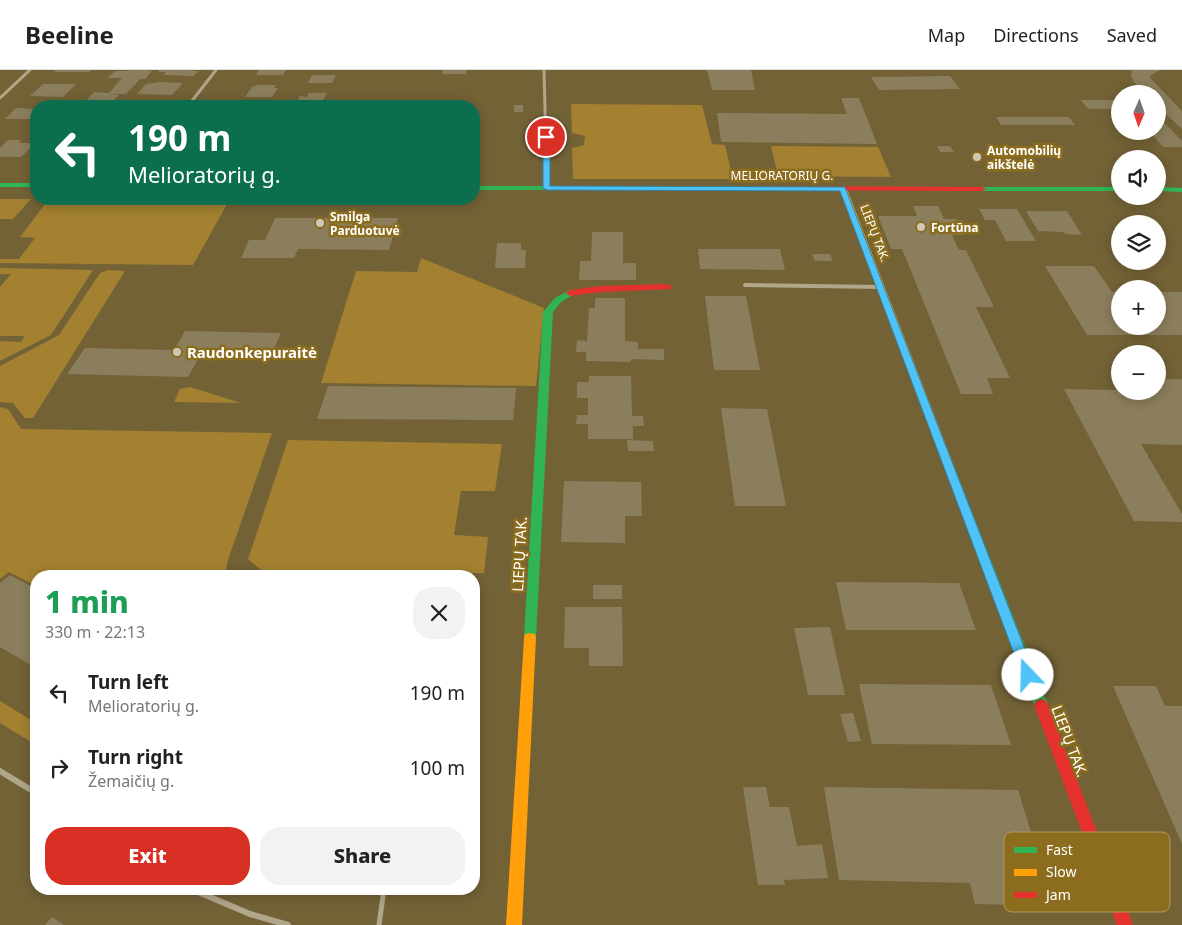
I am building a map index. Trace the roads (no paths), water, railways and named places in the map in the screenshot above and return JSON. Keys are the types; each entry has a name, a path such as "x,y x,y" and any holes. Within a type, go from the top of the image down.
{"street":[{"path":"0,98 30,70"},
{"path":"193,100 216,70"},
{"path":"544,70 547,188"},
{"path":"0,185 30,185"},
{"name":"MELIORATORIŲ G.","path":"480,188 1111,189"},
{"name":"LIEPŲ TAK.","path":"843,188 1089,832"},
{"path":"1166,190 1182,190"},
{"path":"745,285 881,287"},
{"name":"LIEPŲ TAK.","path":"514,925 548,312 555,302 568,293 583,290 668,287"},
{"path":"0,771 30,789"},
{"path":"204,895 250,914 288,925"},
{"name":"LIEPŲ TAK.","path":"1120,912 1125,925"}],"lane":[{"path":"378,925 383,895"}],"place":[{"name":"Automobilių aikštelė","path":"977,157"},
{"name":"Smilga Parduotuvė","path":"320,223"},
{"name":"Fortūna","path":"921,227"},
{"name":"Raudonkepuraitė","path":"177,352"}]}
